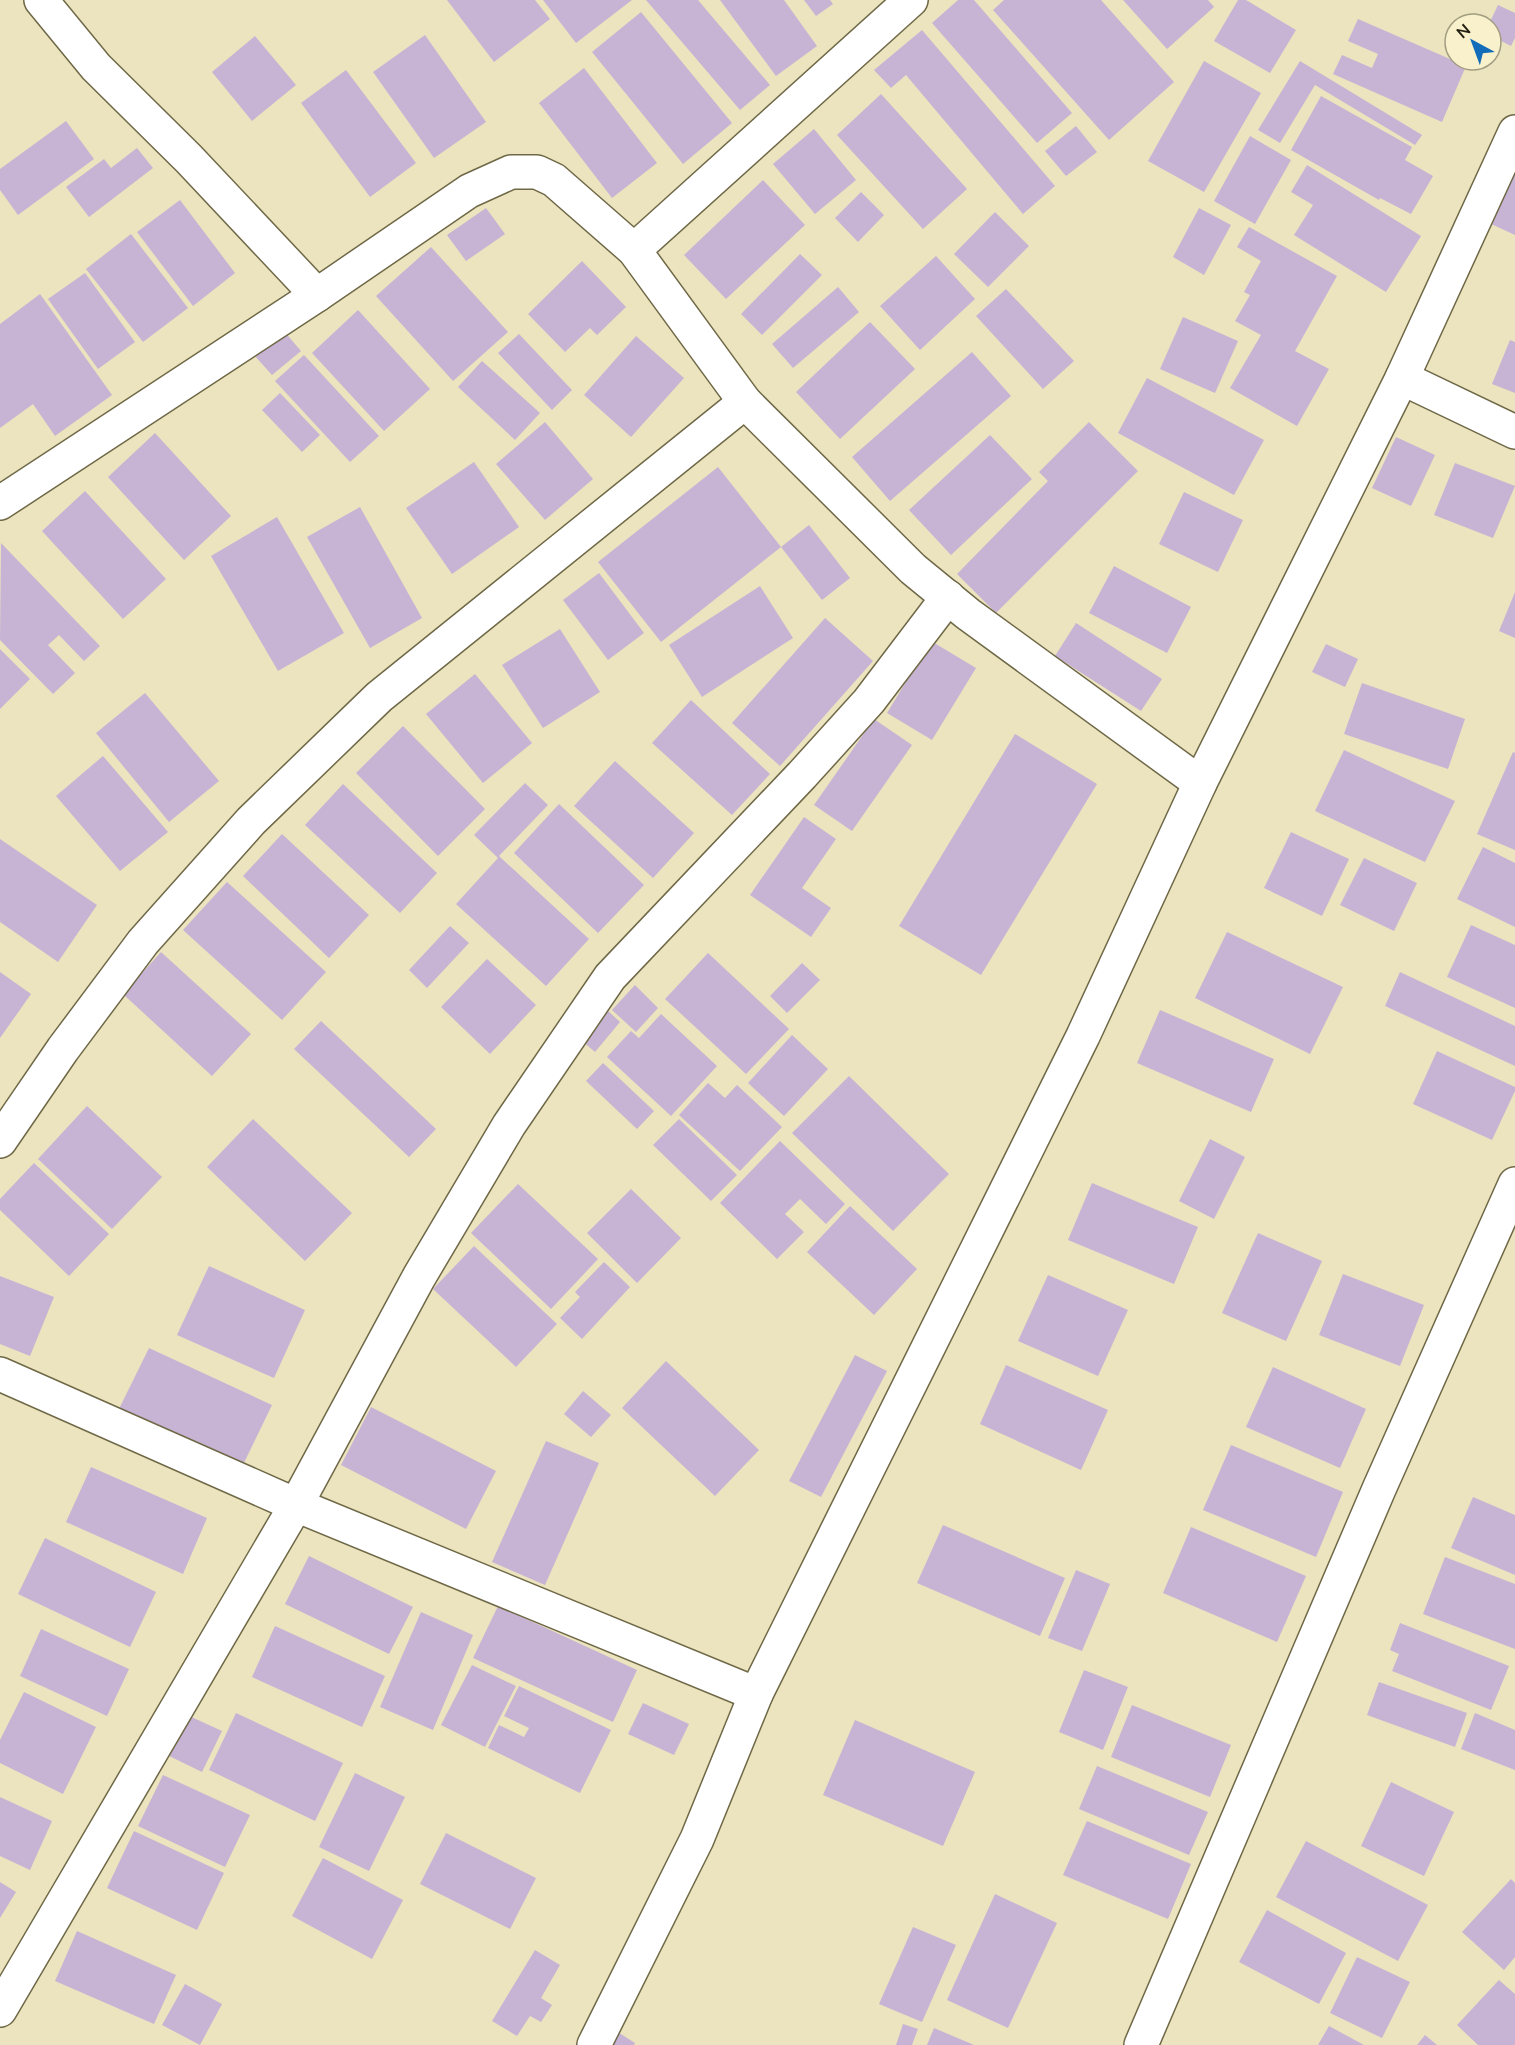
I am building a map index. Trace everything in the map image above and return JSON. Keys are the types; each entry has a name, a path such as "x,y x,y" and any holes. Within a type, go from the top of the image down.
{"street":[{"path":"41,0 96,67 189,159 317,295"},
{"path":"634,250 911,0"},
{"path":"594,2045 697,1839 756,1694 1083,1036 1200,783 1402,378 1515,132"},
{"path":"0,503 317,295 469,191 511,172 537,172 554,180 634,250 745,402 914,569 948,597 1200,783"},
{"path":"1402,378 1515,432"},
{"path":"0,1141 63,1049 143,942 251,820 379,697 745,402"},
{"path":"0,2010 296,1505 419,1277 509,1125 610,977 802,775 869,700 948,597"},
{"path":"1140,2045 1374,1500 1515,1184"},
{"path":"0,1374 296,1505 756,1694"}],"building":[{"path":"447,0 535,0 550,19 494,62"},
{"path":"543,0 632,0 576,43"},
{"path":"646,0 698,0 770,85 740,110"},
{"path":"720,0 784,0 817,46 776,76"},
{"path":"804,0 830,0 833,4 816,16"},
{"path":"958,0 974,0 1072,113 1037,143 932,23"},
{"path":"1004,0 1101,0 1174,82 1109,140 993,10"},
{"path":"1123,0 1208,0 1214,7 1167,49"},
{"path":"1238,0 1246,0 1296,30 1270,73 1214,41"},
{"path":"1498,5 1515,13 1515,38 1511,46 1503,42 1503,12 1495,12"},
{"path":"641,12 732,123 683,164 592,52"},
{"path":"1358,19 1443,56 1443,72 1463,72 1442,122 1333,74 1342,55 1372,68 1378,54 1348,41"},
{"path":"922,30 1055,186 1023,214 906,75 891,88 874,70"},
{"path":"425,35 486,122 434,158 373,72"},
{"path":"255,36 296,85 252,121 212,72"},
{"path":"1204,61 1261,93 1204,192 1148,161"},
{"path":"1300,61 1422,135 1415,145 1315,85 1280,143 1258,130"},
{"path":"584,68 657,163 612,198 539,103"},
{"path":"346,70 416,163 370,197 301,103"},
{"path":"881,94 967,189 923,229 837,135"},
{"path":"1321,96 1412,147 1405,160 1433,176 1411,214 1380,198 1379,200 1291,150"},
{"path":"66,121 94,159 18,215 0,190 0,169"},
{"path":"1076,126 1097,152 1066,176 1045,151"},
{"path":"814,129 856,180 815,214 773,164"},
{"path":"1250,136 1291,160 1255,224 1214,201"},
{"path":"137,148 153,168 89,217 66,187 104,159 111,168"},
{"path":"1307,165 1421,236 1386,292 1294,235 1313,205 1291,192"},
{"path":"1515,172 1515,235 1489,223"},
{"path":"763,180 805,225 726,299 684,255"},
{"path":"861,192 884,215 858,242 835,218"},
{"path":"180,200 235,273 193,306 137,232"},
{"path":"486,208 505,234 466,261 447,235"},
{"path":"1199,208 1231,225 1204,275 1173,257"},
{"path":"995,212 1029,246 988,287 954,254"},
{"path":"1249,227 1337,276 1295,351 1329,369 1297,426 1230,388 1261,335 1235,321 1250,295 1244,292 1261,261 1237,247"},
{"path":"131,234 188,308 143,342 86,269"},
{"path":"431,247 508,332 453,381 376,296"},
{"path":"800,254 822,275 762,335 741,314"},
{"path":"936,256 975,299 920,350 880,306"},
{"path":"582,261 626,307 597,335 590,328 565,352 528,314"},
{"path":"85,273 135,342 98,369 48,299"},
{"path":"838,287 859,312 793,368 772,344"},
{"path":"1006,289 1074,361 1043,389 976,316"},
{"path":"40,294 112,395 55,436 33,404 0,428 0,324"},
{"path":"358,310 430,389 384,431 312,353"},
{"path":"1183,317 1238,341 1215,393 1160,369"},
{"path":"870,322 915,369 840,439 796,392"},
{"path":"283,330 301,351 272,375 254,355"},
{"path":"519,334 572,390 552,410 498,353"},
{"path":"636,336 684,378 631,437 584,395"},
{"path":"1510,340 1515,342 1515,393 1492,384"},
{"path":"972,352 1011,396 890,501 852,457"},
{"path":"304,355 379,436 350,462 275,381"},
{"path":"482,361 540,413 515,440 458,387"},
{"path":"1147,378 1264,440 1234,495 1118,433"},
{"path":"280,393 320,435 302,452 262,410"},
{"path":"545,422 593,479 545,520 496,464"},
{"path":"1089,422 1138,471 996,613 957,574 1048,481 1039,472"},
{"path":"155,433 231,516 184,560 108,477"},
{"path":"990,435 1032,479 951,555 909,510"},
{"path":"1396,437 1435,455 1411,506 1372,488"},
{"path":"474,462 519,527 452,574 406,508"},
{"path":"1455,463 1515,486 1493,538 1434,515"},
{"path":"718,467 781,547 661,642 598,562"},
{"path":"85,491 166,579 123,619 42,531"},
{"path":"1184,492 1243,520 1218,572 1159,544"},
{"path":"360,507 422,618 370,648 307,537"},
{"path":"277,517 344,633 278,671 211,556"},
{"path":"809,525 850,578 822,600 781,547"},
{"path":"1,543 100,646 84,661 59,635 48,645 75,673 53,694 0,640"},
{"path":"1114,566 1191,607 1167,653 1089,613"},
{"path":"599,573 644,633 608,660 563,600"},
{"path":"760,586 793,638 702,697 669,645"},
{"path":"1515,592 1515,638 1499,631"},
{"path":"825,618 873,661 780,766 732,723"},
{"path":"1076,623 1162,679 1141,711 1055,656"},
{"path":"560,629 600,692 543,728 502,665"},
{"path":"931,641 976,668 932,740 887,713"},
{"path":"1326,644 1358,659 1345,687 1312,672"},
{"path":"0,649 30,679 0,709"},
{"path":"475,674 532,743 483,783 426,714"},
{"path":"1362,683 1465,719 1448,769 1344,734"},
{"path":"145,693 219,781 169,822 96,733"},
{"path":"691,700 770,774 732,815 652,743"},
{"path":"874,719 912,745 852,831 814,805"},
{"path":"403,726 485,809 438,856 356,773"},
{"path":"1015,734 1097,784 981,975 899,926"},
{"path":"1344,750 1455,801 1425,862 1315,811"},
{"path":"1513,752 1515,753 1515,850 1477,834"},
{"path":"103,756 168,832 120,871 56,796"},
{"path":"615,761 694,833 653,878 574,806"},
{"path":"525,783 548,805 499,856 589,939 546,986 456,904 498,858 474,835"},
{"path":"343,784 437,873 400,913 305,825"},
{"path":"559,804 644,885 598,933 514,853"},
{"path":"804,817 836,839 802,888 831,908 811,937 750,895"},
{"path":"1291,832 1349,859 1322,916 1264,888"},
{"path":"282,834 369,915 329,958 243,876"},
{"path":"0,839 97,905 58,962 0,922"},
{"path":"1483,847 1515,863 1515,927 1457,899"},
{"path":"1364,858 1417,883 1394,931 1340,905"},
{"path":"227,882 326,972 282,1020 183,930"},
{"path":"1471,925 1515,945 1515,1008 1447,977"},
{"path":"450,926 469,943 427,988 409,970"},
{"path":"1227,932 1343,987 1310,1054 1195,998"},
{"path":"161,952 251,1034 212,1076 123,994"},
{"path":"708,953 789,1029 746,1074 665,999"},
{"path":"487,959 536,1005 490,1054 441,1007"},
{"path":"802,963 820,980 787,1013 770,996"},
{"path":"0,972 31,994 0,1038"},
{"path":"1400,972 1515,1026 1515,1066 1385,1006"},
{"path":"635,985 658,1008 636,1032 612,1010"},
{"path":"607,1010 620,1022 595,1052 581,1040"},
{"path":"1160,1010 1274,1059 1251,1112 1137,1063"},
{"path":"661,1014 717,1066 671,1116 607,1057 631,1031 639,1038"},
{"path":"321,1021 436,1129 409,1157 294,1049"},
{"path":"792,1035 828,1069 784,1116 748,1083"},
{"path":"1437,1051 1515,1087 1492,1140 1413,1104"},
{"path":"603,1063 654,1111 637,1129 586,1081"},
{"path":"849,1076 949,1174 893,1231 792,1133"},
{"path":"708,1083 725,1098 737,1085 782,1127 740,1171 679,1115"},
{"path":"87,1106 162,1177 112,1229 38,1159"},
{"path":"253,1119 352,1213 305,1261 207,1167"},
{"path":"679,1119 737,1175 711,1201 653,1145"},
{"path":"1210,1139 1245,1157 1214,1219 1179,1201"},
{"path":"780,1141 845,1204 826,1224 800,1199 785,1214 804,1232 777,1259 720,1203"},
{"path":"34,1163 109,1234 69,1276 0,1210 0,1199"},
{"path":"1092,1183 1198,1227 1174,1284 1068,1240"},
{"path":"518,1184 598,1259 551,1309 471,1233"},
{"path":"631,1189 681,1238 637,1283 587,1233"},
{"path":"850,1206 917,1269 874,1315 807,1252"},
{"path":"1258,1233 1322,1261 1286,1341 1222,1313"},
{"path":"474,1246 557,1324 516,1367 433,1289"},
{"path":"604,1262 630,1287 582,1339 560,1318 580,1297 575,1292"},
{"path":"209,1266 305,1310 274,1378 177,1335"},
{"path":"1343,1274 1424,1305 1400,1366 1319,1335"},
{"path":"1048,1275 1128,1310 1098,1376 1018,1341"},
{"path":"0,1276 54,1297 30,1356 0,1344"},
{"path":"149,1348 272,1405 240,1471 117,1413"},
{"path":"855,1355 887,1371 821,1497 789,1481"},
{"path":"666,1361 759,1450 715,1496 622,1408"},
{"path":"1006,1365 1108,1410 1081,1470 980,1424"},
{"path":"1273,1367 1366,1409 1340,1468 1246,1427"},
{"path":"583,1391 611,1415 591,1437 564,1414"},
{"path":"371,1407 496,1471 466,1529 341,1465"},
{"path":"546,1441 599,1463 545,1585 492,1562"},
{"path":"1231,1445 1343,1492 1316,1557 1203,1510"},
{"path":"91,1467 207,1518 183,1574 66,1522"},
{"path":"1473,1497 1515,1515 1515,1575 1451,1548"},
{"path":"943,1525 1065,1578 1040,1636 917,1583"},
{"path":"1191,1527 1306,1576 1277,1642 1163,1593"},
{"path":"45,1538 156,1592 130,1647 18,1594"},
{"path":"309,1556 413,1607 389,1654 285,1604"},
{"path":"1445,1557 1515,1584 1515,1649 1423,1614"},
{"path":"1076,1570 1110,1584 1082,1651 1048,1638"},
{"path":"498,1606 637,1670 613,1722 473,1658"},
{"path":"421,1612 473,1635 433,1730 380,1707"},
{"path":"1400,1623 1509,1666 1491,1710 1392,1671 1399,1654 1390,1650"},
{"path":"275,1626 385,1676 362,1727 252,1677"},
{"path":"41,1629 129,1669 107,1716 20,1676"},
{"path":"472,1665 516,1686 485,1747 441,1725"},
{"path":"1084,1670 1128,1687 1103,1750 1059,1732"},
{"path":"1379,1682 1467,1713 1455,1747 1367,1715"},
{"path":"519,1686 611,1730 580,1793 488,1748 499,1725 524,1737 529,1728 504,1716"},
{"path":"24,1692 96,1727 63,1794 0,1763 0,1740"},
{"path":"643,1703 689,1724 674,1755 628,1734"},
{"path":"1132,1705 1231,1745 1210,1797 1111,1757"},
{"path":"236,1713 343,1763 315,1821 209,1770"},
{"path":"1475,1713 1515,1730 1515,1770 1461,1749"},
{"path":"185,1714 222,1731 202,1772 165,1754"},
{"path":"855,1720 975,1772 943,1846 823,1795"},
{"path":"1097,1766 1208,1812 1189,1855 1079,1809"},
{"path":"355,1773 405,1797 369,1871 319,1847"},
{"path":"163,1775 250,1815 225,1867 138,1826"},
{"path":"1391,1782 1454,1812 1424,1876 1361,1846"},
{"path":"0,1797 52,1821 30,1870 0,1856"},
{"path":"1087,1821 1191,1864 1168,1919 1063,1875"},
{"path":"134,1831 224,1873 197,1930 107,1888"},
{"path":"446,1833 536,1878 510,1929 420,1884"},
{"path":"1306,1841 1428,1905 1398,1961 1276,1897"},
{"path":"323,1858 403,1900 372,1959 292,1916"},
{"path":"1511,1879 1515,1883 1515,1957 1504,1970 1462,1932"},
{"path":"0,1882 16,1892 0,1918"},
{"path":"995,1894 1057,1923 1008,2028 947,2000"},
{"path":"1267,1910 1346,1953 1319,2004 1239,1962"},
{"path":"913,1927 956,1945 922,2022 879,2004"},
{"path":"77,1931 176,1975 154,2024 55,1981"},
{"path":"535,1950 560,1965 541,1998 552,2005 541,2022 530,2016 517,2036 492,2021"},
{"path":"1357,1957 1410,1982 1382,2038 1330,2013"},
{"path":"1499,1980 1515,1994 1515,2045 1478,2045 1457,2025"},
{"path":"185,1984 222,2004 200,2045 162,2025"},
{"path":"903,2024 918,2029 912,2045 896,2045"},
{"path":"1329,2026 1364,2045 1318,2045"},
{"path":"934,2028 974,2045 927,2045"},
{"path":"616,2031 635,2043 634,2045 607,2045"},
{"path":"1425,2035 1437,2045 1417,2045"}]}
